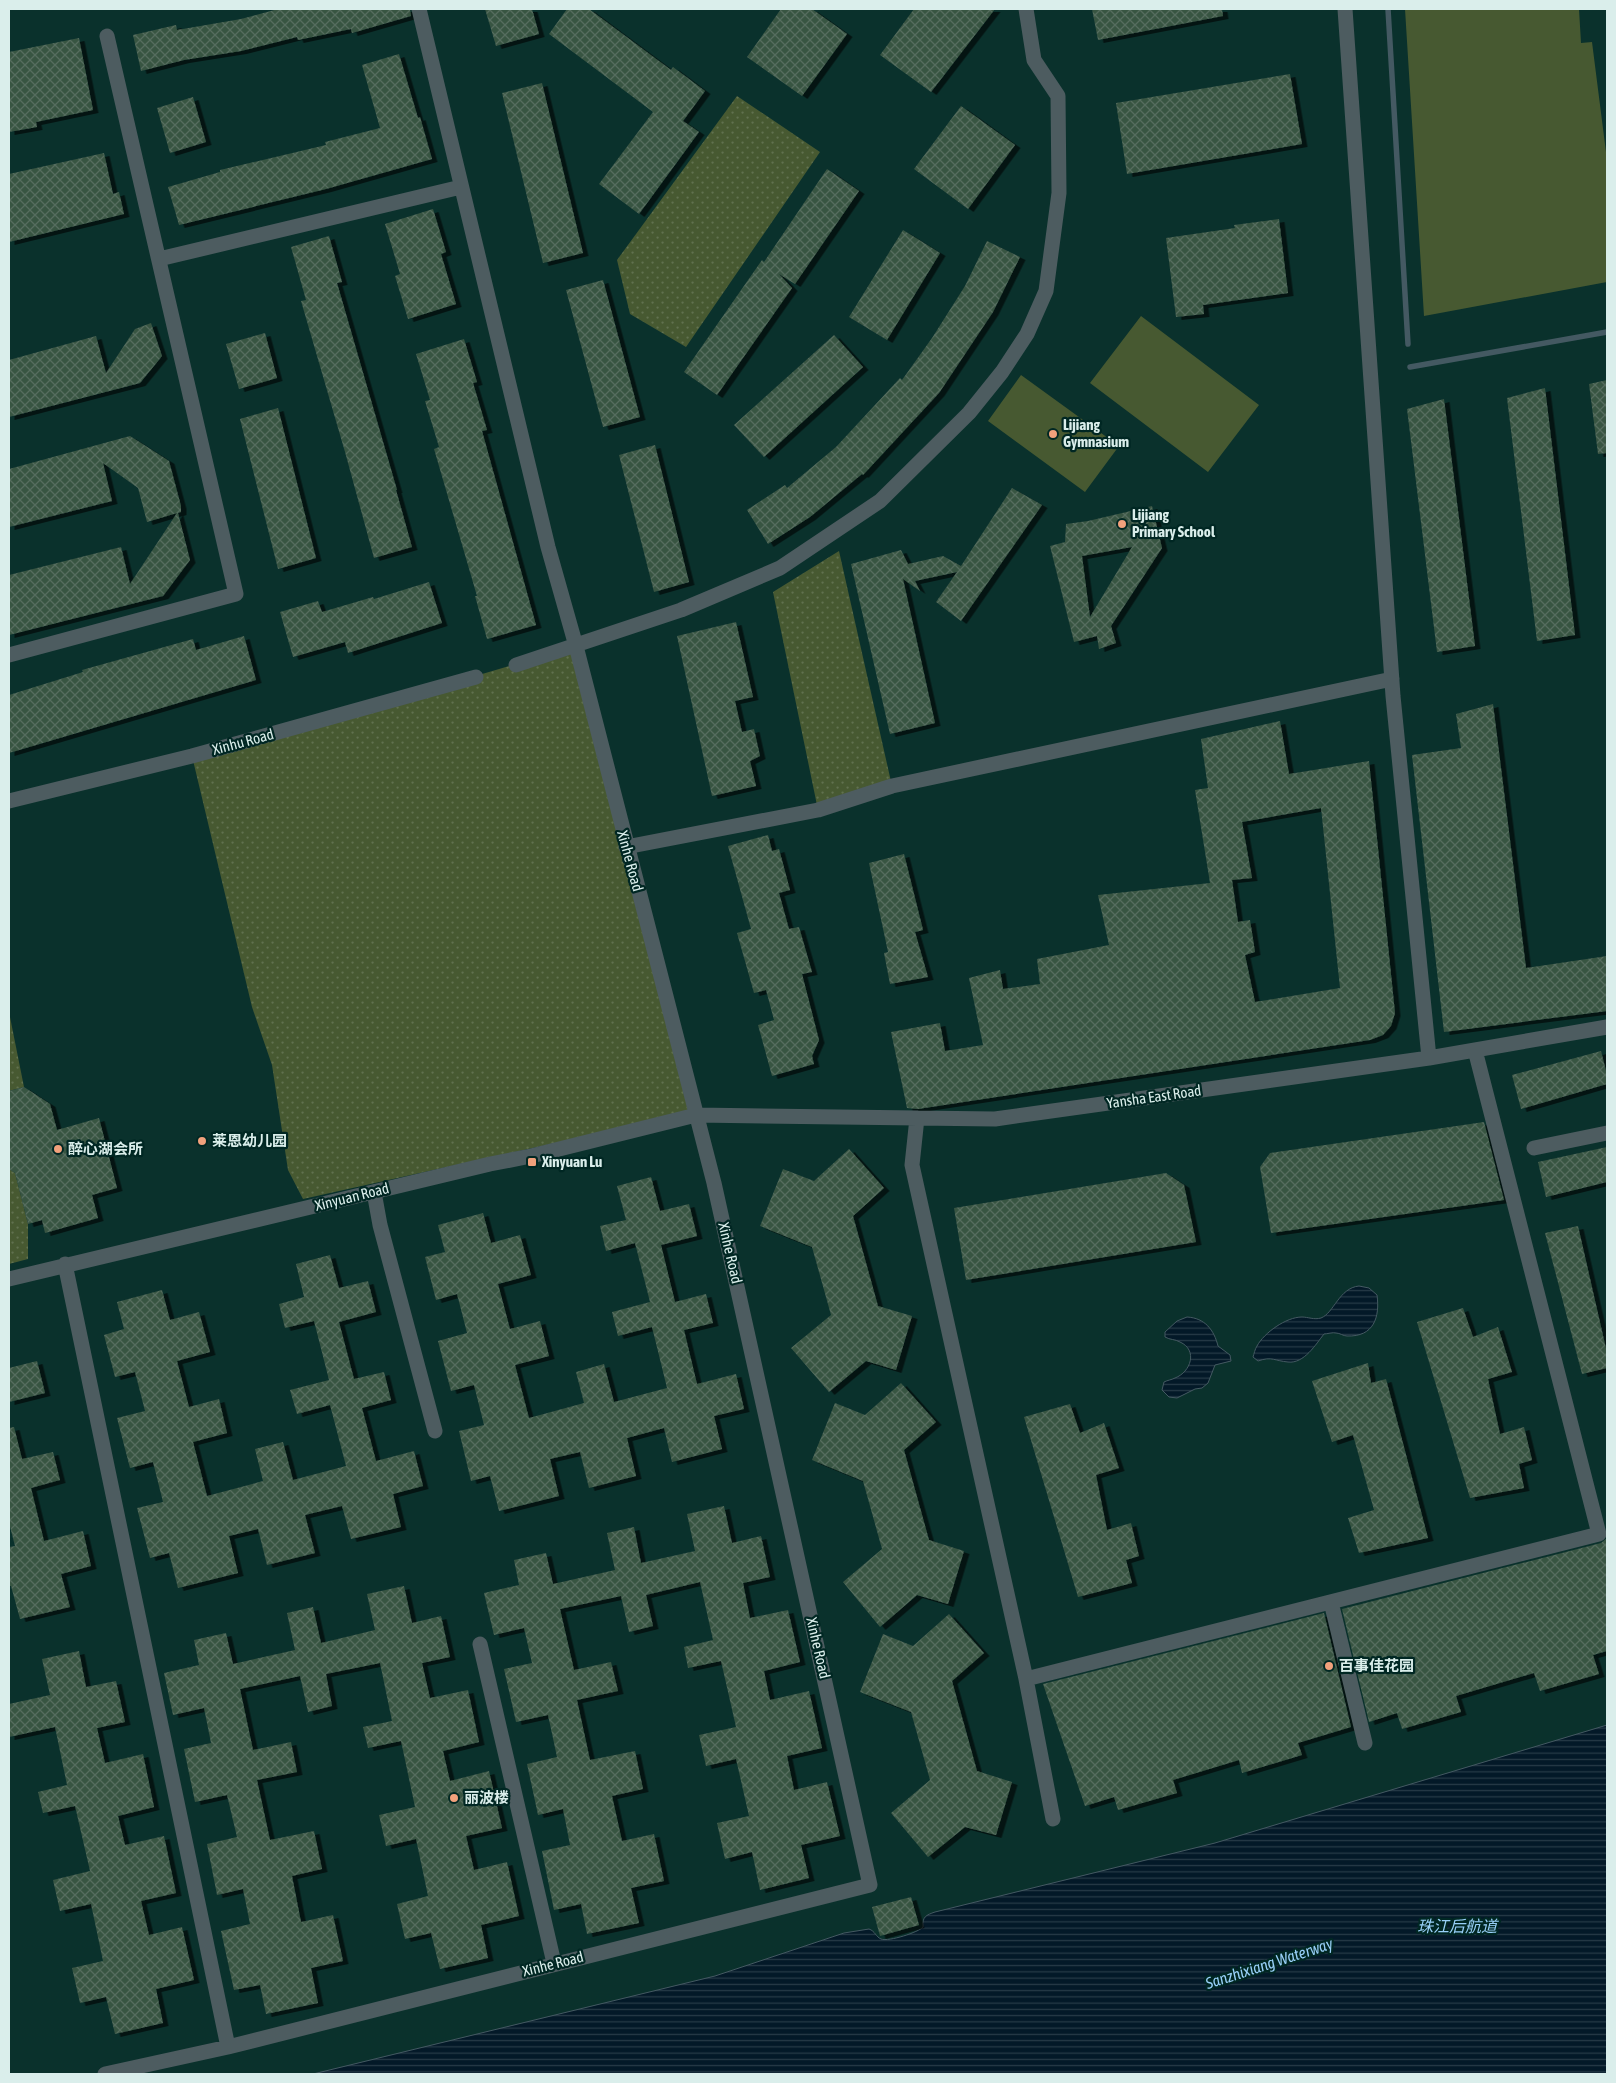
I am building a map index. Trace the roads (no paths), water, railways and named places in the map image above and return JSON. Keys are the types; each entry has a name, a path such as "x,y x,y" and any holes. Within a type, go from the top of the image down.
{"street":[{"name":"Xinhe Road","path":"105,2074 228,2047 870,1885 716,1192 576,646 548,547 418,9"},
{"path":"516,665 714,598 780,568 835,533 880,501 969,413 1002,372 1027,334 1046,291 1060,193 1058,96 1034,60 1026,9"},
{"path":"1345,9 1392,680 1429,1058"},
{"path":"9,655 236,594 107,36"},
{"path":"159,260 461,187"},
{"name":"Xinhu Road","path":"9,801 192,756 476,677"},
{"path":"626,847 818,810 892,786 1392,680"},
{"name":"Yansha East Road","path":"696,1115 995,1119 1429,1058 1607,1027"},
{"path":"1026,1679 1599,1534 1475,1050"},
{"name":"Xinyuan Road","path":"9,1279 65,1264 532,1156 696,1115"},
{"path":"917,1118 912,1165 1026,1679 1053,1819"},
{"path":"1534,1148 1607,1133"},
{"path":"374,1192 380,1225 435,1431"},
{"path":"65,1264 228,2047"},
{"path":"1331,1602 1365,1742"},
{"path":"480,1644 554,1964"}],"water":[{"path":"1359,1286 1369,1288 1377,1295 1378,1303 1376,1318 1364,1333 1347,1336 1335,1333 1324,1334 1304,1357 1294,1362 1270,1359 1258,1361 1253,1357 1260,1341 1276,1327 1296,1318 1321,1318 1330,1311 1346,1291"},
{"path":"1187,1317 1204,1322 1208,1326 1218,1346 1230,1355 1231,1361 1215,1365 1208,1383 1202,1388 1195,1389 1177,1398 1169,1397 1162,1390 1164,1382 1181,1375 1185,1371 1191,1355 1186,1346 1165,1337 1165,1332 1177,1321"},
{"name":"珠江后航道","path":"1607,1725 1607,2074 313,2074 715,1976 844,1933 869,1929 881,1939 897,1938 923,1927 925,1917 935,1912 1215,1843"}],"waterway":[{"path":"1388,9 1408,344"},
{"path":"1410,367 1607,332"}],"place":[{"name":"Lijiang Gymnasium","path":"1053,434"},
{"name":"Lijiang Primary School","path":"1122,524"},
{"name":"莱恩幼儿园","path":"202,1141"},
{"name":"醉心湖会所","path":"58,1149"},
{"name":"Xinyuan Lu","path":"532,1162"},
{"name":"百事佳花园","path":"1329,1666"},
{"name":"丽波楼","path":"454,1798"}],"water label":[{"name":"Sanzhixiang Waterway","path":"1269,1963"}]}
